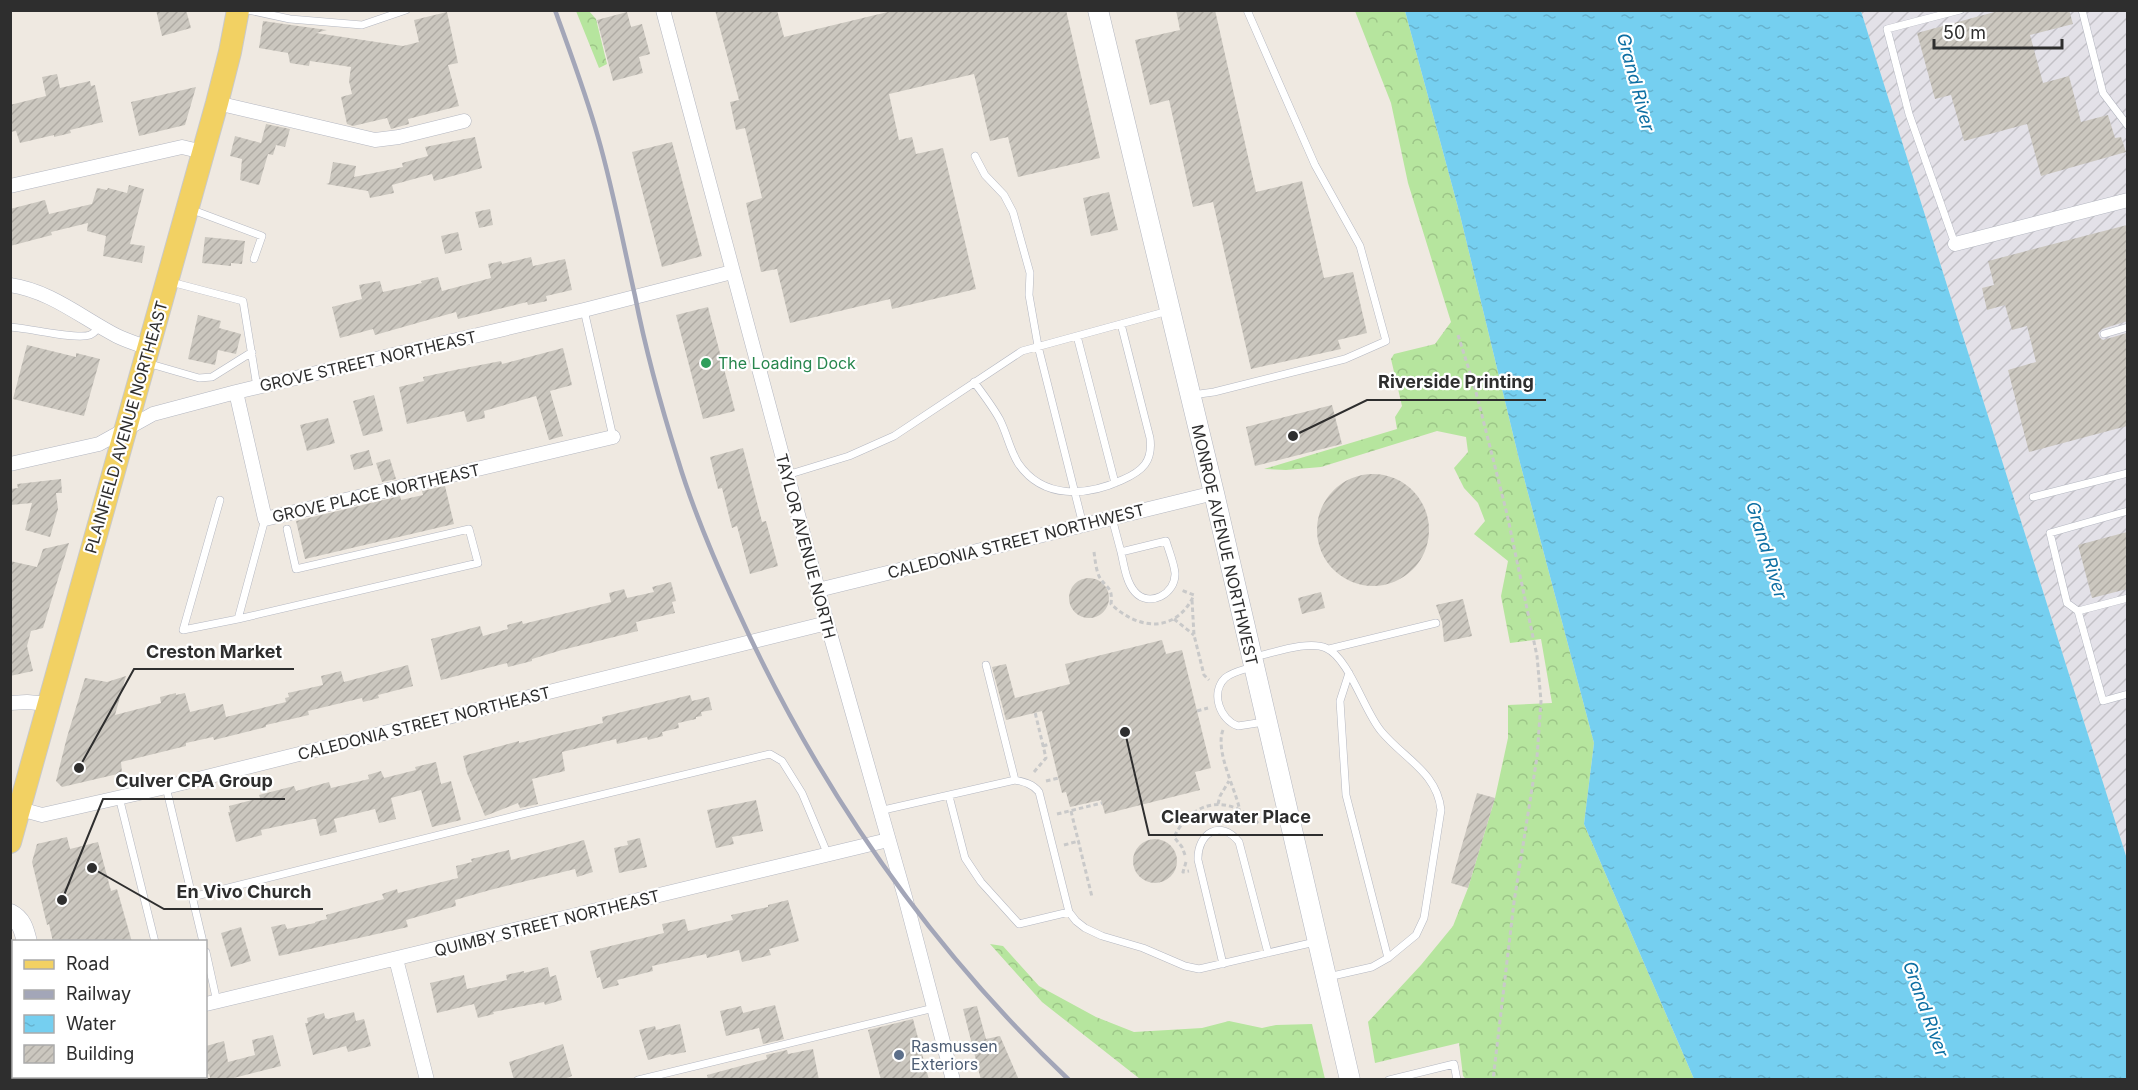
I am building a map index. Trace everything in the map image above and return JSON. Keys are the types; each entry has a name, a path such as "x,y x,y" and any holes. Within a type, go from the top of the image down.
{"main road":[{"name":"PLAINFIELD AVENUE NORTHEAST","path":"10,842 217,104 238,10"},
{"name":"MONROE AVENUE NORTHWEST","path":"1098,10 1214,493 1350,1080"},
{"path":"10,914 14,915 23,927 26,940"}],"street":[{"name":"TAYLOR AVENUE NORTH","path":"663,10 818,590 953,1080"},
{"path":"217,104 375,140 399,137 464,121"},
{"path":"10,186 182,147 203,152"},
{"path":"1955,244 2127,200"},
{"name":"GROVE STREET NORTHEAST","path":"10,464 99,444 153,414 732,272"},
{"path":"10,285 39,292 146,355"},
{"name":"GROVE PLACE NORTHEAST","path":"236,392 265,519 613,437"},
{"name":"CALEDONIA STREET NORTHWEST","path":"818,590 1214,493"},
{"name":"CALEDONIA STREET NORTHEAST","path":"20,808 42,815 827,623"},
{"path":"10,703 49,704"},
{"name":"QUIMBY STREET NORTHEAST","path":"211,1003 888,840"},
{"path":"396,959 427,1080"}],"lane":[{"path":"248,10 290,19 362,25 406,10"},
{"path":"1190,395 1214,392 1345,359 1386,341 1360,246 1315,165 1247,10"},
{"path":"1955,244 1909,114 1887,29 1960,10"},
{"path":"2082,10 2103,93 2127,126"},
{"path":"975,156 985,175 1004,195 1013,212 1030,273 1029,295 1038,346 1083,525"},
{"path":"187,208 262,236 254,259"},
{"path":"167,281 243,301 257,387"},
{"path":"584,310 613,437"},
{"path":"787,475 871,447 894,436 1014,355 1038,346 1170,310"},
{"path":"974,382 999,420 1018,462 1039,482 1057,491 1074,493 1116,483 1137,473 1152,452 1121,324"},
{"path":"10,327 87,336 93,334 100,326"},
{"path":"2104,334 2127,327"},
{"path":"1077,336 1116,483"},
{"path":"146,355 199,378 212,377 252,352"},
{"path":"2033,497 2127,473"},
{"path":"220,500 183,630 478,563 470,529 296,569 286,529"},
{"path":"2127,511 2050,533 2067,603 2078,611 2103,701 2127,694"},
{"path":"1112,518 1121,552 1130,585 1138,596 1145,599 1161,597 1172,586 1175,574 1166,541 1121,552"},
{"path":"238,619 265,519"},
{"path":"2078,611 2127,598"},
{"path":"1266,721 1238,726 1226,719 1220,707 1219,691 1227,677 1253,662 1310,645 1329,649 1436,623"},
{"path":"1326,978 1372,967 1388,958 1416,934 1425,918 1441,810 1440,795 1433,782 1382,732 1343,663 1329,649"},
{"path":"986,665 1015,780"},
{"path":"1349,673 1340,701 1346,795 1388,958"},
{"path":"192,897 770,754 782,761 802,793 828,855"},
{"path":"879,811 1015,780 1035,787 1039,792 1069,912 1084,928 1143,948 1185,966 1199,969 1318,942"},
{"path":"166,786 203,940"},
{"path":"949,796 965,858 981,882 1018,924 1069,912"},
{"path":"119,797 155,940"},
{"path":"1223,964 1198,860 1200,843 1210,832 1227,831 1239,842 1268,953"},
{"path":"207,962 211,1003"},
{"path":"638,1080 934,1008"},
{"path":"1389,1080 1454,1064 1457,1080"}],"path":[{"path":"1458,335 1476,392 1507,514 1538,656 1541,701 1537,757 1514,902 1493,1080"},
{"path":"1192,600 1194,635 1204,675 1210,681"},
{"path":"1173,619 1194,635"},
{"path":"1197,711 1210,708"},
{"path":"1035,712 1047,758"},
{"path":"1223,730 1220,738 1229,781 1235,789 1239,807"},
{"path":"1043,746 1050,744"},
{"path":"1035,772 1047,758 1053,756"},
{"path":"1046,781 1059,778"},
{"path":"1218,804 1229,781"},
{"path":"1046,817 1102,803"},
{"path":"1071,811 1092,897"}],"shaded area":[{"path":"1861,11 2127,11 2127,859"}],"green space":[{"path":"576,11 589,11 596,19 607,64 599,68"},
{"path":"1355,11 1405,11 1460,215 1519,459 1594,743 1584,824 1694,1079 1466,1079 1463,1076 1459,1043 1375,1063 1368,1022 1421,965 1453,926 1468,888 1495,798 1508,738 1508,705 1552,703 1541,639 1510,643 1501,596 1508,561 1474,534 1485,521 1478,503 1464,488 1454,468 1468,452 1466,437 1437,431 1321,467 1264,469 1397,429 1395,417 1402,406 1391,359 1394,354 1435,344 1451,322 1408,183 1391,103"},
{"path":"990,944 1003,946 1039,986 1096,1017 1134,1032 1202,1028 1229,1021 1262,1028 1276,1025 1312,1024 1325,1079 1140,1079 1042,1002"}],"water":[{"name":"Grand River","path":"1405,11 1861,11 2127,859 2127,1079 1694,1079 1584,824 1594,743 1519,459 1460,215"}],"building":[{"path":"156,10 186,10 191,28 162,36"},
{"path":"715,10 777,10 784,37 896,10 1066,10 1100,158 1018,177 1008,137 990,141 974,74 889,94 899,140 912,137 916,154 943,148 976,289 892,309 890,299 790,323 777,269 761,272 746,203 762,198 745,128 736,130 730,102 739,100"},
{"path":"1176,10 1215,10 1256,192 1302,181 1324,278 1353,272 1367,333 1338,340 1341,349 1251,369 1213,202 1193,207 1169,100 1150,105 1135,40 1180,30"},
{"path":"2002,10 2069,10 2073,24 2030,35 2043,83 2069,76 2081,122 2108,115 2115,138 2121,137 2126,152 2041,176 2027,124 1964,141 1951,95 1935,99 1917,33"},
{"path":"447,12 458,63 448,65 459,106 408,119 409,124 391,129 387,118 353,126 347,124 341,97 352,94 349,81 351,67 310,61 309,66 290,63 288,53 259,48 263,21 327,30 316,33 403,46 419,42 414,20"},
{"path":"627,12 631,27 642,24 650,54 639,57 643,73 613,81 597,20"},
{"path":"57,74 60,88 90,81 91,86 95,85 103,122 70,130 71,133 20,143 16,131 10,132 10,105 46,96 42,77"},
{"path":"196,87 185,125 139,136 131,102"},
{"path":"266,124 290,129 285,147 276,145 273,155 268,154 259,185 240,180 242,159 230,156 235,136 261,143"},
{"path":"475,137 482,168 434,181 432,174 392,185 394,193 370,198 368,191 326,184 329,183 333,162 356,166 354,177 403,167 402,163 428,156 425,147"},
{"path":"672,142 702,256 662,267 632,152"},
{"path":"129,185 144,189 130,244 145,246 142,263 103,256 106,236 87,231 88,223 51,232 52,235 10,246 10,209 45,200 49,214 92,204 97,188 107,190 108,188 127,193"},
{"path":"1109,192 1118,230 1091,236 1083,198"},
{"path":"490,209 493,225 479,228 475,212"},
{"path":"2127,225 2127,321 2102,329 2098,333 2103,340 2127,333 2127,426 2029,452 2008,370 2036,362 2027,326 2012,330 2005,305 1987,310 1982,288 1994,285 1988,261"},
{"path":"458,232 462,250 445,254 441,236"},
{"path":"205,237 245,241 242,264 231,263 231,266 202,263"},
{"path":"531,257 533,266 565,259 572,290 546,296 547,301 528,305 527,302 458,319 456,312 375,335 373,329 340,338 332,307 362,299 359,285 380,281 383,292 438,277 442,291 491,278 488,264 501,261 502,264"},
{"name":"The Loading Dock","path":"708,307 735,411 703,419 676,315"},
{"path":"198,315 221,321 219,328 241,334 236,354 218,350 215,365 188,359"},
{"path":"27,345 76,357 76,353 100,359 84,416 13,399"},
{"path":"563,348 572,385 550,391 563,436 549,440 536,396 484,411 485,418 467,422 464,411 407,424 399,387 424,381 423,377 501,361 502,364"},
{"path":"374,395 383,431 363,436 353,401"},
{"path":"1332,405 1342,444 1255,466 1246,427"},
{"path":"328,418 335,443 307,451 300,425"},
{"path":"743,448 762,522 766,521 778,566 750,574 737,526 732,528 722,488 718,489 710,457"},
{"path":"369,450 373,465 354,470 350,455"},
{"path":"390,459 396,479 382,482 376,463"},
{"path":"1373,474 1395,478 1413,490 1425,508 1429,530 1425,552 1413,570 1395,582 1373,586 1351,582 1333,570 1321,552 1317,530 1321,508 1333,490 1351,478"},
{"path":"61,479 62,493 56,493 58,509 50,537 25,530 32,503 10,505 10,489 18,488 17,484"},
{"path":"445,486 454,524 305,559 296,521 400,496 401,500 423,495 422,491"},
{"path":"2127,532 2127,589 2092,598 2078,545"},
{"path":"69,543 43,628 31,631 27,646 33,671 10,676 10,561 37,567 43,549"},
{"path":"1089,578 1097,579 1103,584 1108,590 1108,606 1103,612 1097,617 1089,618 1081,617 1075,612 1070,606 1069,598 1070,590 1075,584 1081,579"},
{"path":"671,582 676,601 672,602 675,613 636,622 638,631 562,650 508,667 507,663 441,680 431,639 480,626 483,636 508,629 507,625 522,621 523,624 611,602 609,593 624,589 627,598 654,592 652,587"},
{"path":"1321,592 1325,608 1302,614 1298,598"},
{"path":"1463,599 1472,636 1444,642 1442,622 1436,605"},
{"path":"1162,640 1166,654 1182,650 1211,768 1195,772 1200,790 1105,814 1101,800 1070,807 1066,792 1062,793 1042,711 1006,720 992,667 1006,664 1015,698 1070,684 1065,664"},
{"path":"408,665 413,686 378,695 379,698 363,702 362,698 308,711 309,715 266,725 266,727 214,740 213,737 186,743 186,746 121,762 122,773 62,787 56,781 85,678 107,682 126,676 115,715 161,703 160,697 185,693 190,712 223,704 226,717 286,702 285,698 289,697 288,693 323,685 321,676 341,671 344,682"},
{"path":"690,695 692,701 709,697 712,710 701,712 702,716 696,719 678,723 679,728 662,732 663,736 617,744 616,739 562,752 565,771 532,779 538,804 520,808 518,803 485,816 467,773 463,756 603,723 602,717"},
{"path":"436,762 441,784 451,781 461,820 432,827 421,790 391,798 396,819 379,823 375,809 334,819 337,832 320,836 316,819 313,819 261,830 262,835 236,842 228,812 230,812 229,806 294,786 296,791 329,782 331,788 369,779 368,775 381,771 384,778"},
{"path":"1477,793 1495,798 1468,888 1451,883"},
{"path":"756,800 763,831 732,837 734,844 716,848 707,810"},
{"path":"67,837 70,849 98,842 111,891 117,889 131,940 53,940 32,862 37,844"},
{"path":"640,838 647,867 619,873 614,848 628,845 627,841"},
{"path":"1155,839 1164,840 1171,845 1176,852 1176,870 1171,877 1164,882 1155,883 1146,882 1139,877 1134,870 1133,861 1134,852 1139,845 1146,840"},
{"path":"584,840 593,872 577,877 575,869 490,890 455,900 456,906 406,920 408,927 279,956 271,927 285,924 287,929 315,923 327,919 326,915 384,899 382,894 397,889 398,893 458,878 456,866 472,862 471,859 509,850 511,860"},
{"path":"788,900 799,941 769,949 771,955 742,962 739,950 707,958 706,954 652,966 653,971 617,980 619,985 603,989 600,977 597,978 590,951 664,933 662,924 685,919 688,931 733,920 731,915"},
{"path":"241,927 251,961 231,967 221,933"},
{"path":"548,967 550,977 556,975 562,1000 545,1005 544,1002 493,1012 494,1014 478,1018 474,1004 437,1013 430,983 464,975 467,989 507,980 506,975"},
{"path":"775,1005 784,1039 763,1044 759,1028 726,1036 720,1011 741,1006 743,1013"},
{"path":"977,1006 986,1039 1000,1036 1019,1080 981,1080 963,1009"},
{"path":"354,1012 356,1021 364,1019 371,1046 348,1052 346,1046 313,1055 305,1023 308,1023 307,1018 324,1013 325,1018 328,1019"},
{"name":"Rasmussen Exteriors","path":"913,1019 929,1080 881,1080 868,1030"},
{"path":"680,1024 686,1052 648,1060 639,1030 655,1026 656,1030"},
{"path":"273,1035 281,1066 226,1080 211,1080 209,1074 207,1075 207,1046 224,1041 228,1062 255,1055 252,1040"},
{"path":"563,1044 572,1076 561,1080 514,1080 509,1062"},
{"path":"813,1049 819,1080 708,1080 707,1075 767,1059 766,1055 787,1050 788,1054"}],"railway":[{"path":"555,10 583,89 603,157 649,358 684,479 720,571 767,673 839,799 922,918 968,974 1069,1080"}],"place":[{"name":"The Loading Dock","path":"706,363"},
{"name":"Riverside Printing","path":"1293,436"},
{"name":"Clearwater Place","path":"1125,732"},
{"name":"Creston Market","path":"79,768"},
{"name":"En Vivo Church","path":"92,868"},
{"name":"Culver CPA Group","path":"62,900"},
{"name":"Rasmussen Exteriors","path":"899,1055"}]}
